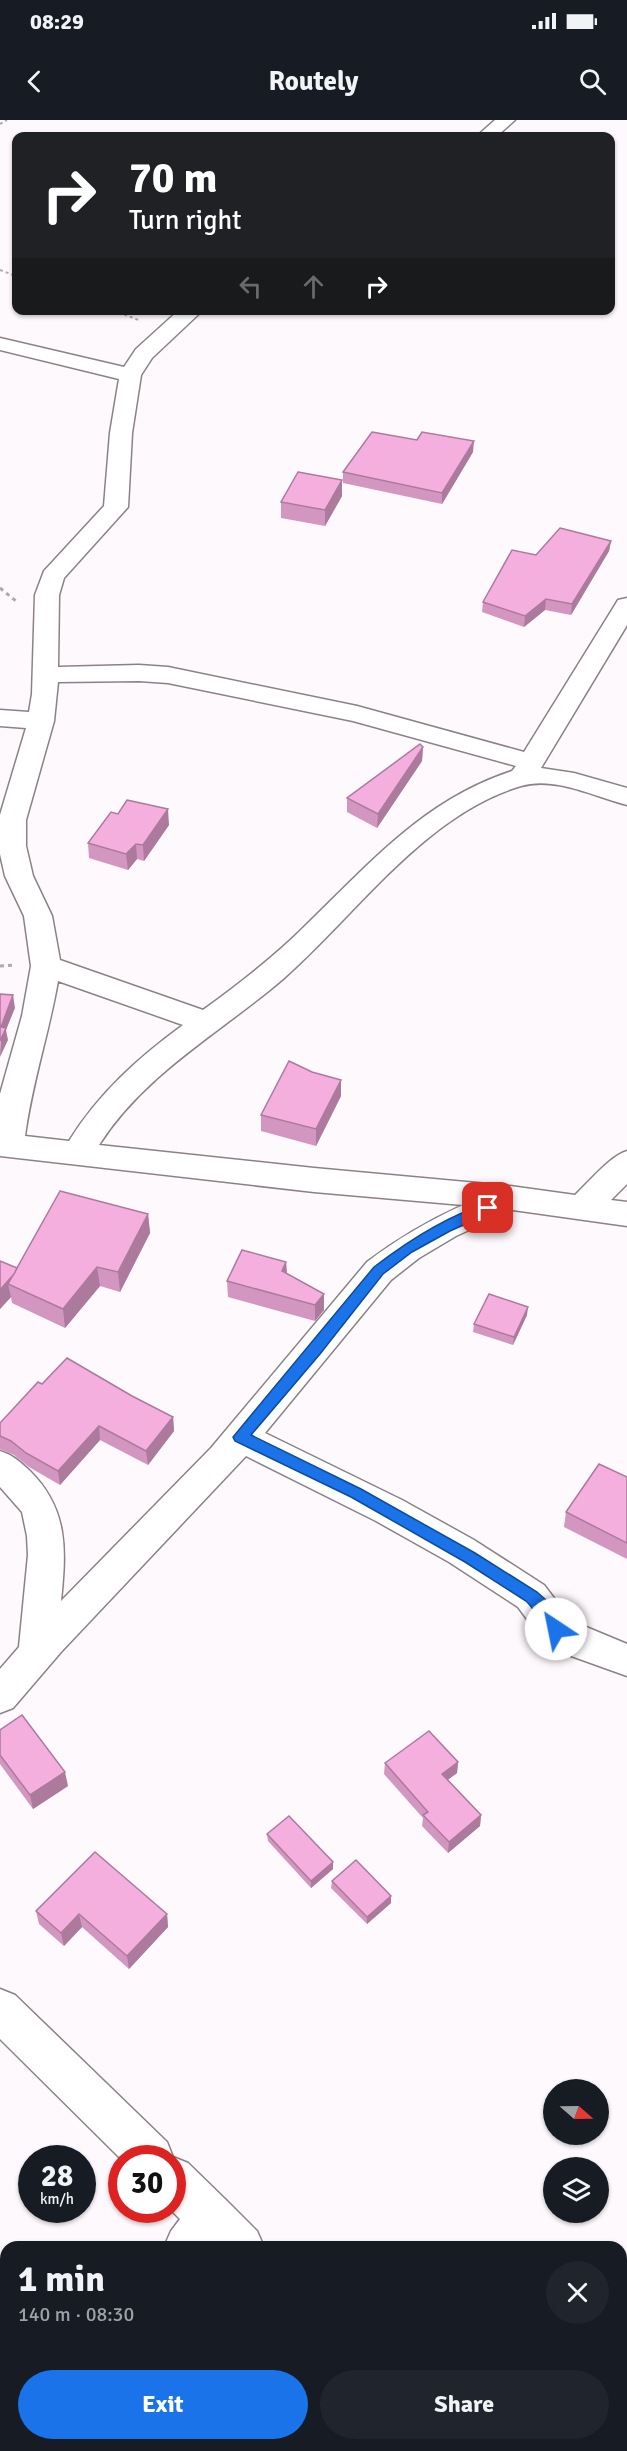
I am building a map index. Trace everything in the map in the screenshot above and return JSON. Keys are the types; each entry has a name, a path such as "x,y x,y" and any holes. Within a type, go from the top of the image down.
{"street":[{"path":"491,132 506,120"},
{"path":"186,315 144,354 130,375 121,433 117,507 72,553 50,582 47,595 45,675 41,721 12,820 12,846 19,876 38,916 46,966 37,1016 4,1145 314,1180 510,1198 627,1214"},
{"path":"0,344 130,375"},
{"path":"77,1154 101,1114 125,1088 292,956 411,839 459,805 527,770 627,604"},
{"path":"45,675 147,673 168,675 357,714 551,778 585,784 627,797"},
{"path":"0,718 41,721"},
{"path":"46,966 207,1022"},
{"path":"583,1207 619,1173 627,1162"},
{"path":"0,1696 37,1652 240,1437 391,1259 445,1227 510,1198"},
{"path":"240,1437 356,1493 460,1552 531,1596 540,1604 556,1629 576,1642 627,1660"},
{"path":"0,1465 38,1505 45,1523 47,1551 37,1652"},
{"path":"0,2010 138,2145"},
{"path":"186,2206 199,2232 224,2241"}],"path":[{"path":"0,124 7,120"}],"building":[{"path":"372,432 417,440 422,432 474,441 442,493 343,472"},
{"path":"298,472 342,480 325,510 281,502"},
{"path":"560,528 611,541 572,604 546,599 525,616 483,602 512,550 536,555"},
{"path":"420,744 423,747 378,814 347,798"},
{"path":"127,800 168,809 143,845 136,844 126,854 88,843 111,812 118,814"},
{"path":"0,994 13,995 1,1027 6,1028 0,1041"},
{"path":"289,1061 312,1072 341,1080 316,1129 261,1115"},
{"path":"60,1191 148,1214 118,1272 97,1267 63,1309 8,1284"},
{"path":"242,1250 286,1262 282,1271 324,1294 315,1305 227,1281"},
{"path":"0,1261 17,1268 0,1290"},
{"path":"489,1294 528,1307 514,1337 474,1324"},
{"path":"67,1358 173,1417 146,1451 99,1426 58,1471 0,1436 0,1423 38,1382 42,1384"},
{"path":"599,1464 627,1477 627,1543 566,1512"},
{"path":"22,1715 65,1772 30,1795 0,1755 0,1730"},
{"path":"429,1731 458,1762 442,1774 481,1815 449,1842 423,1815 428,1812 385,1763"},
{"path":"289,1816 333,1862 311,1881 267,1834"},
{"path":"95,1852 167,1914 127,1956 79,1914 61,1933 36,1911"},
{"path":"356,1860 391,1896 367,1917 332,1881"}],"route":[{"path":"488,1208 445,1227 391,1259 240,1437 356,1493 520,1588 540,1604 556,1629"}]}
